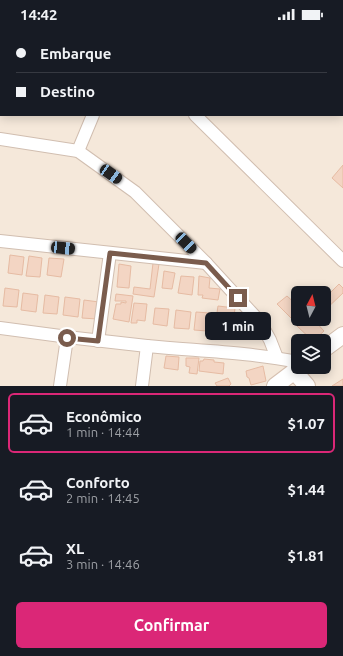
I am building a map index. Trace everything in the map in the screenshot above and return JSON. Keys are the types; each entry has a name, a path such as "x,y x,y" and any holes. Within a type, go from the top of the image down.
{"street":[{"path":"78,151 93,116"},
{"path":"196,116 343,261"},
{"path":"0,139 78,151 135,192 206,263 260,322 266,331 277,358"},
{"path":"0,241 206,263"},
{"path":"98,341 110,253"},
{"path":"0,328 67,338 277,358 291,364"},
{"path":"331,344 343,335"},
{"path":"60,386 67,338"},
{"path":"142,386 147,346"},
{"path":"275,386 291,372"},
{"path":"301,374 307,386"}],"shaded area":[{"path":"0,116 343,116 343,386 0,386"}],"building":[{"path":"343,165 343,188 332,178"},
{"path":"10,255 24,257 22,275 8,273"},
{"path":"29,256 42,258 40,277 26,276"},
{"path":"49,258 64,259 61,277 47,275"},
{"path":"153,263 159,264 154,297 133,294 134,287 150,289"},
{"path":"119,264 131,266 129,288 117,287"},
{"path":"164,271 175,273 172,289 162,288"},
{"path":"181,276 194,277 192,295 178,293"},
{"path":"199,276 210,278 209,288 220,289 218,300 202,298 203,295 198,295"},
{"path":"339,284 343,288 343,293 331,304 331,292"},
{"path":"5,288 19,290 17,307 3,306"},
{"path":"23,293 38,295 36,312 21,310"},
{"path":"116,294 133,296 129,322 113,319 116,304 121,304 121,302 126,303 126,301 115,301"},
{"path":"45,295 59,297 57,314 43,313"},
{"path":"287,296 291,300 291,318 277,304"},
{"path":"65,297 80,299 78,317 63,315"},
{"path":"84,300 99,302 97,319 82,318"},
{"path":"134,303 147,304 145,321 137,320 137,323 131,323"},
{"path":"218,306 235,308 232,334 214,332"},
{"path":"155,308 169,309 167,326 153,324"},
{"path":"176,310 191,312 189,329 174,328"},
{"path":"196,312 210,313 207,331 194,330"},
{"path":"236,315 247,316 246,322 257,323 255,338 234,335"},
{"path":"297,326 319,326 324,331 321,334 306,334"},
{"path":"166,356 179,357 178,370 164,368"},
{"path":"186,358 199,358 197,374 189,373 190,367 186,366"},
{"path":"204,359 224,363 223,374 199,371 200,361 203,361"},
{"path":"263,366 266,381 251,385 246,371"},
{"path":"228,378 231,384 229,386 217,386 215,383"},
{"path":"343,379 343,386 332,386"}],"route":[{"path":"67,338 98,341 110,253 206,263 238,298"}]}
